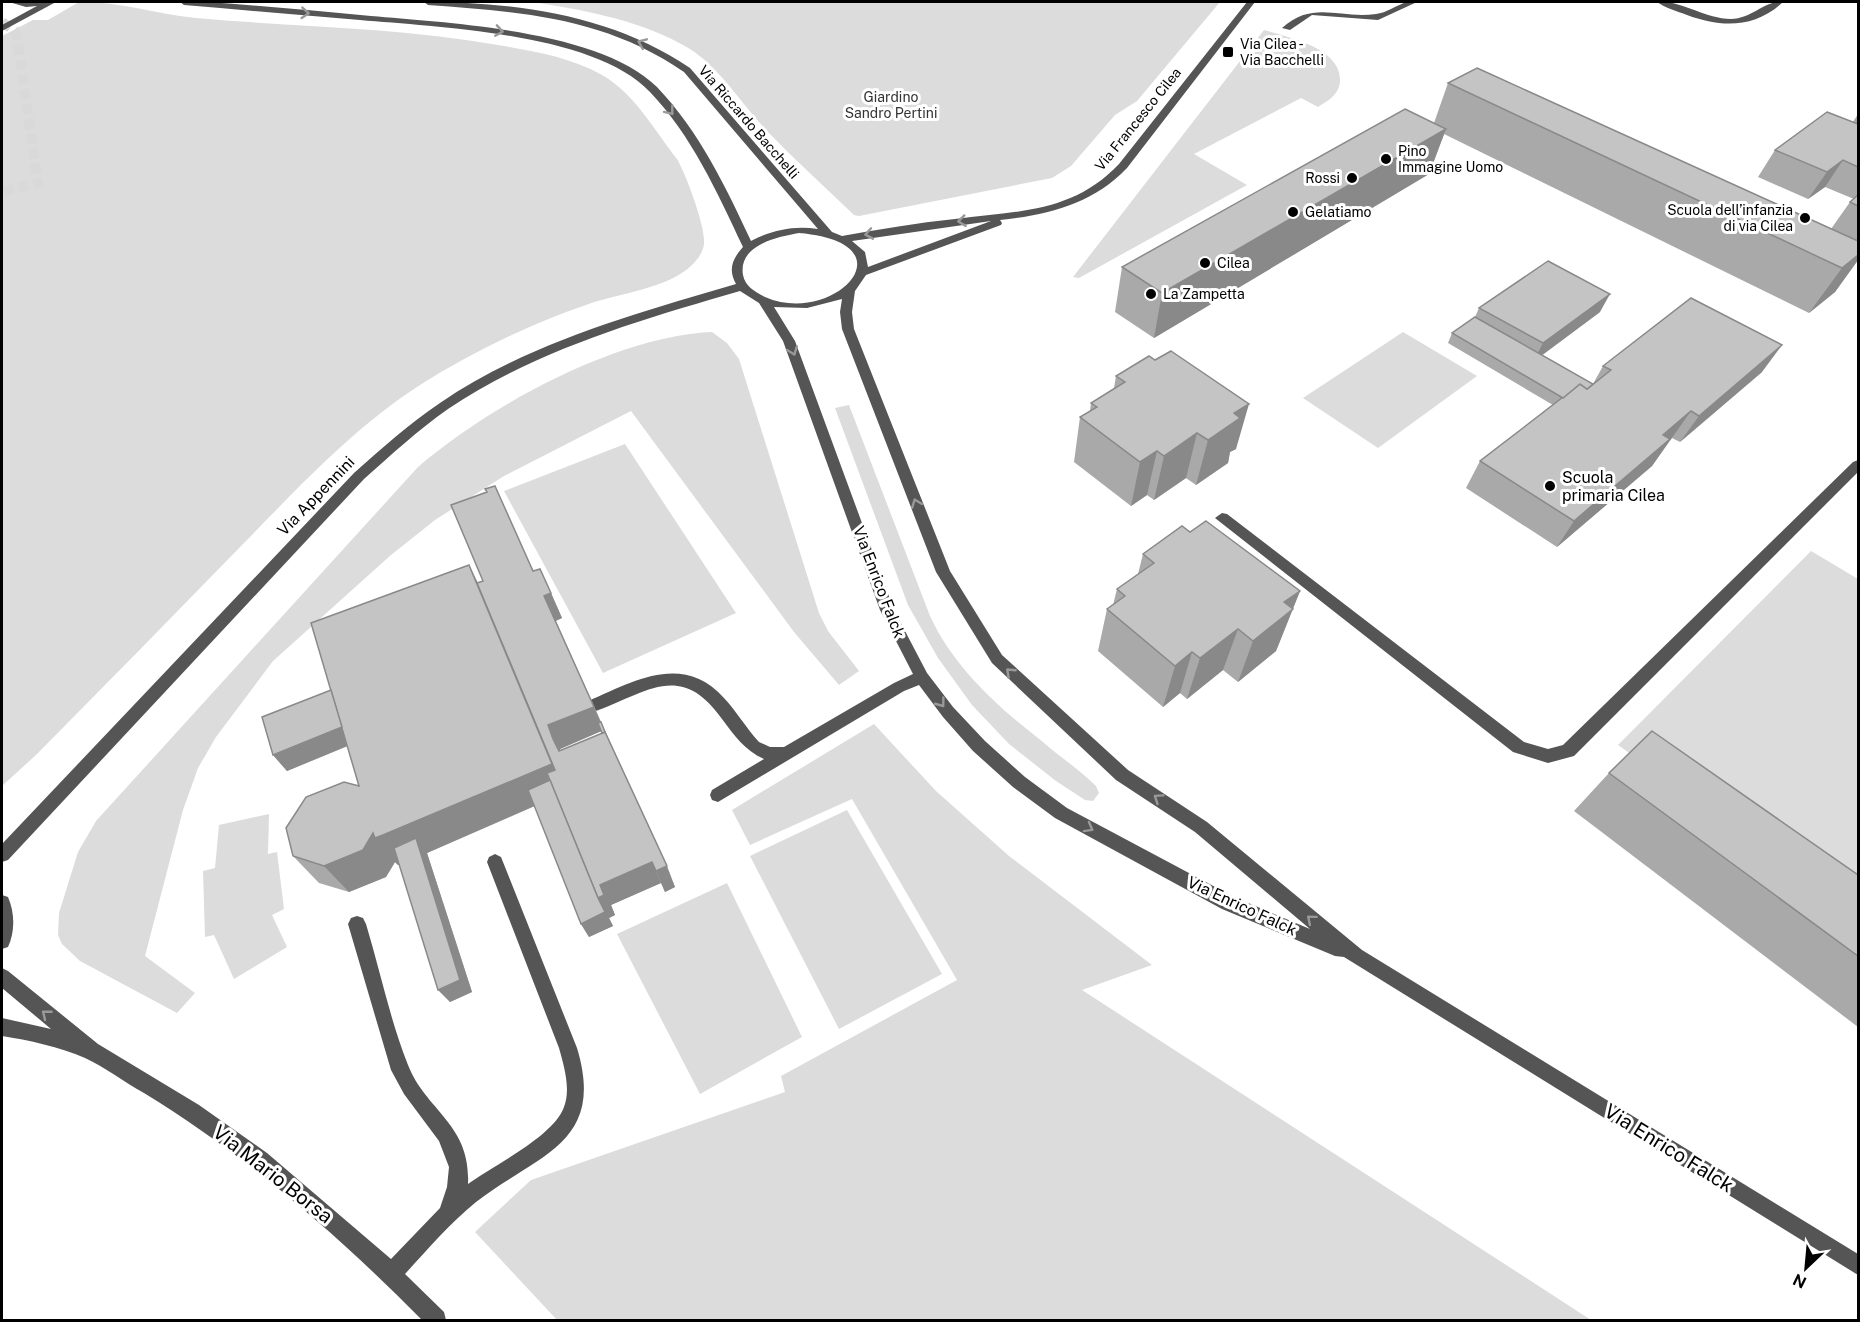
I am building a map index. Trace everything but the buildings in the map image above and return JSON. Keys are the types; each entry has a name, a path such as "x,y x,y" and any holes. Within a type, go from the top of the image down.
{"street":[{"path":"12,2 33,4 52,2"},
{"path":"2,28 52,2"},
{"path":"184,2 476,28 569,46 615,62 653,89 701,151 749,248"},
{"name":"Via Riccardo Bacchelli","path":"428,2 499,8 578,22 622,35 662,52 687,70 827,233"},
{"name":"Via Francesco Cilea","path":"842,239 912,227 1020,214 1075,201 1108,181 1123,166 1251,2"},
{"path":"1287,28 1311,12 1378,17 1413,2"},
{"path":"1661,2 1708,18 1742,21 1753,18 1779,2"},
{"name":"Via Francesco Cilea","path":"862,273 1020,214"},
{"path":"787,232 827,233 842,239 859,254 862,273 850,289 832,299 809,305 785,306 763,300 748,292 743,286 737,273 737,267 749,248 766,238 787,232"},
{"name":"Via Appennini","path":"2,855 359,476 381,454 425,418 507,369 564,342 612,325 743,286"},
{"name":"Via Enrico Falck","path":"850,289 846,312 848,329 943,572 997,659 1122,775 1201,827 1356,956 1858,1265"},
{"name":"Via Enrico Falck","path":"763,300 783,328 789,341 887,610 922,677 948,712 1019,782 1061,813 1228,903 1356,956"},
{"path":"1222,518 1519,747 1548,756 1568,751 1858,465"},
{"path":"718,795 899,687 922,677"},
{"path":"593,706 651,682 687,681 710,691 754,747 773,755 790,753"},
{"path":"390,1275 447,1215 492,1178 549,1143 563,1128 573,1112 576,1073 495,862"},
{"path":"2,903 4,918 2,941"},
{"path":"357,924 400,1070 414,1094 445,1131 458,1164 460,1184 447,1215"},
{"name":"Via Mario Borsa","path":"2,977 91,1051 192,1112 260,1160 330,1218 436,1320"},
{"name":"Via Mario Borsa","path":"2,1027 18,1029 91,1051"}],"green space":[{"path":"79,2 94,2 196,18 423,34 538,52 590,69 614,83 634,102 677,159 695,201 704,244 703,250 692,265 670,280 586,305 522,330 460,361 395,402 306,480 36,755 2,786 2,36 33,20 48,20"},
{"name":"Giardino Sandro Pertini","path":"532,2 1220,2 1137,101 1115,115 1071,166 1052,178 859,216 854,215 789,153 759,122 722,77 690,49 653,31 614,18"},
{"path":"1264,30 1310,45 1331,58 1340,78 1337,92 1318,107 1301,98 1194,154 1247,185 1079,278 1073,277"},
{"path":"712,332 727,343 739,359 819,613 828,631 859,671 839,685 794,632 631,411 504,476 435,520 391,555 273,661 216,737 198,768 183,810 145,956 195,993 177,1013 80,961 62,944 58,935 59,913 78,852 96,821 418,467 481,420 556,378 596,360 636,346 675,336"},
{"path":"1403,332 1477,376 1378,448 1303,398"},
{"path":"849,405 930,616 940,635 965,670 994,701 1096,786 1099,793 1093,801 1085,800 1056,781 1009,744 972,705 938,658 908,605 835,408"},
{"path":"625,444 736,613 603,673 504,491"},
{"path":"1811,551 1858,579 1858,916 1618,745"},
{"path":"874,724 936,791 1009,856 1152,965 1082,990 1591,1320 557,1320 475,1232 531,1180 785,1092 781,1076 957,980 852,799 750,845 732,810"},
{"path":"847,810 942,974 839,1029 750,856"},
{"path":"269,814 268,854 277,852 284,909 272,915 287,947 234,979 214,935 205,937 203,871 215,868 219,825"},
{"path":"727,883 802,1037 700,1094 617,934"}],"tunnel":[{"path":"2,22 15,31 17,37 38,183 2,192"}],"place":[{"name":"Via Cilea - Via Bacchelli","path":"1228,52"},
{"name":"Pino Immagine Uomo","path":"1386,159"},
{"name":"Rossi","path":"1352,178"},
{"name":"Gelatiamo","path":"1293,212"},
{"name":"Scuola dell’infanzia di via Cilea","path":"1805,218"},
{"name":"Cilea","path":"1205,263"},
{"name":"La Zampetta","path":"1151,294"},
{"name":"Scuola primaria Cilea","path":"1550,486"}]}
